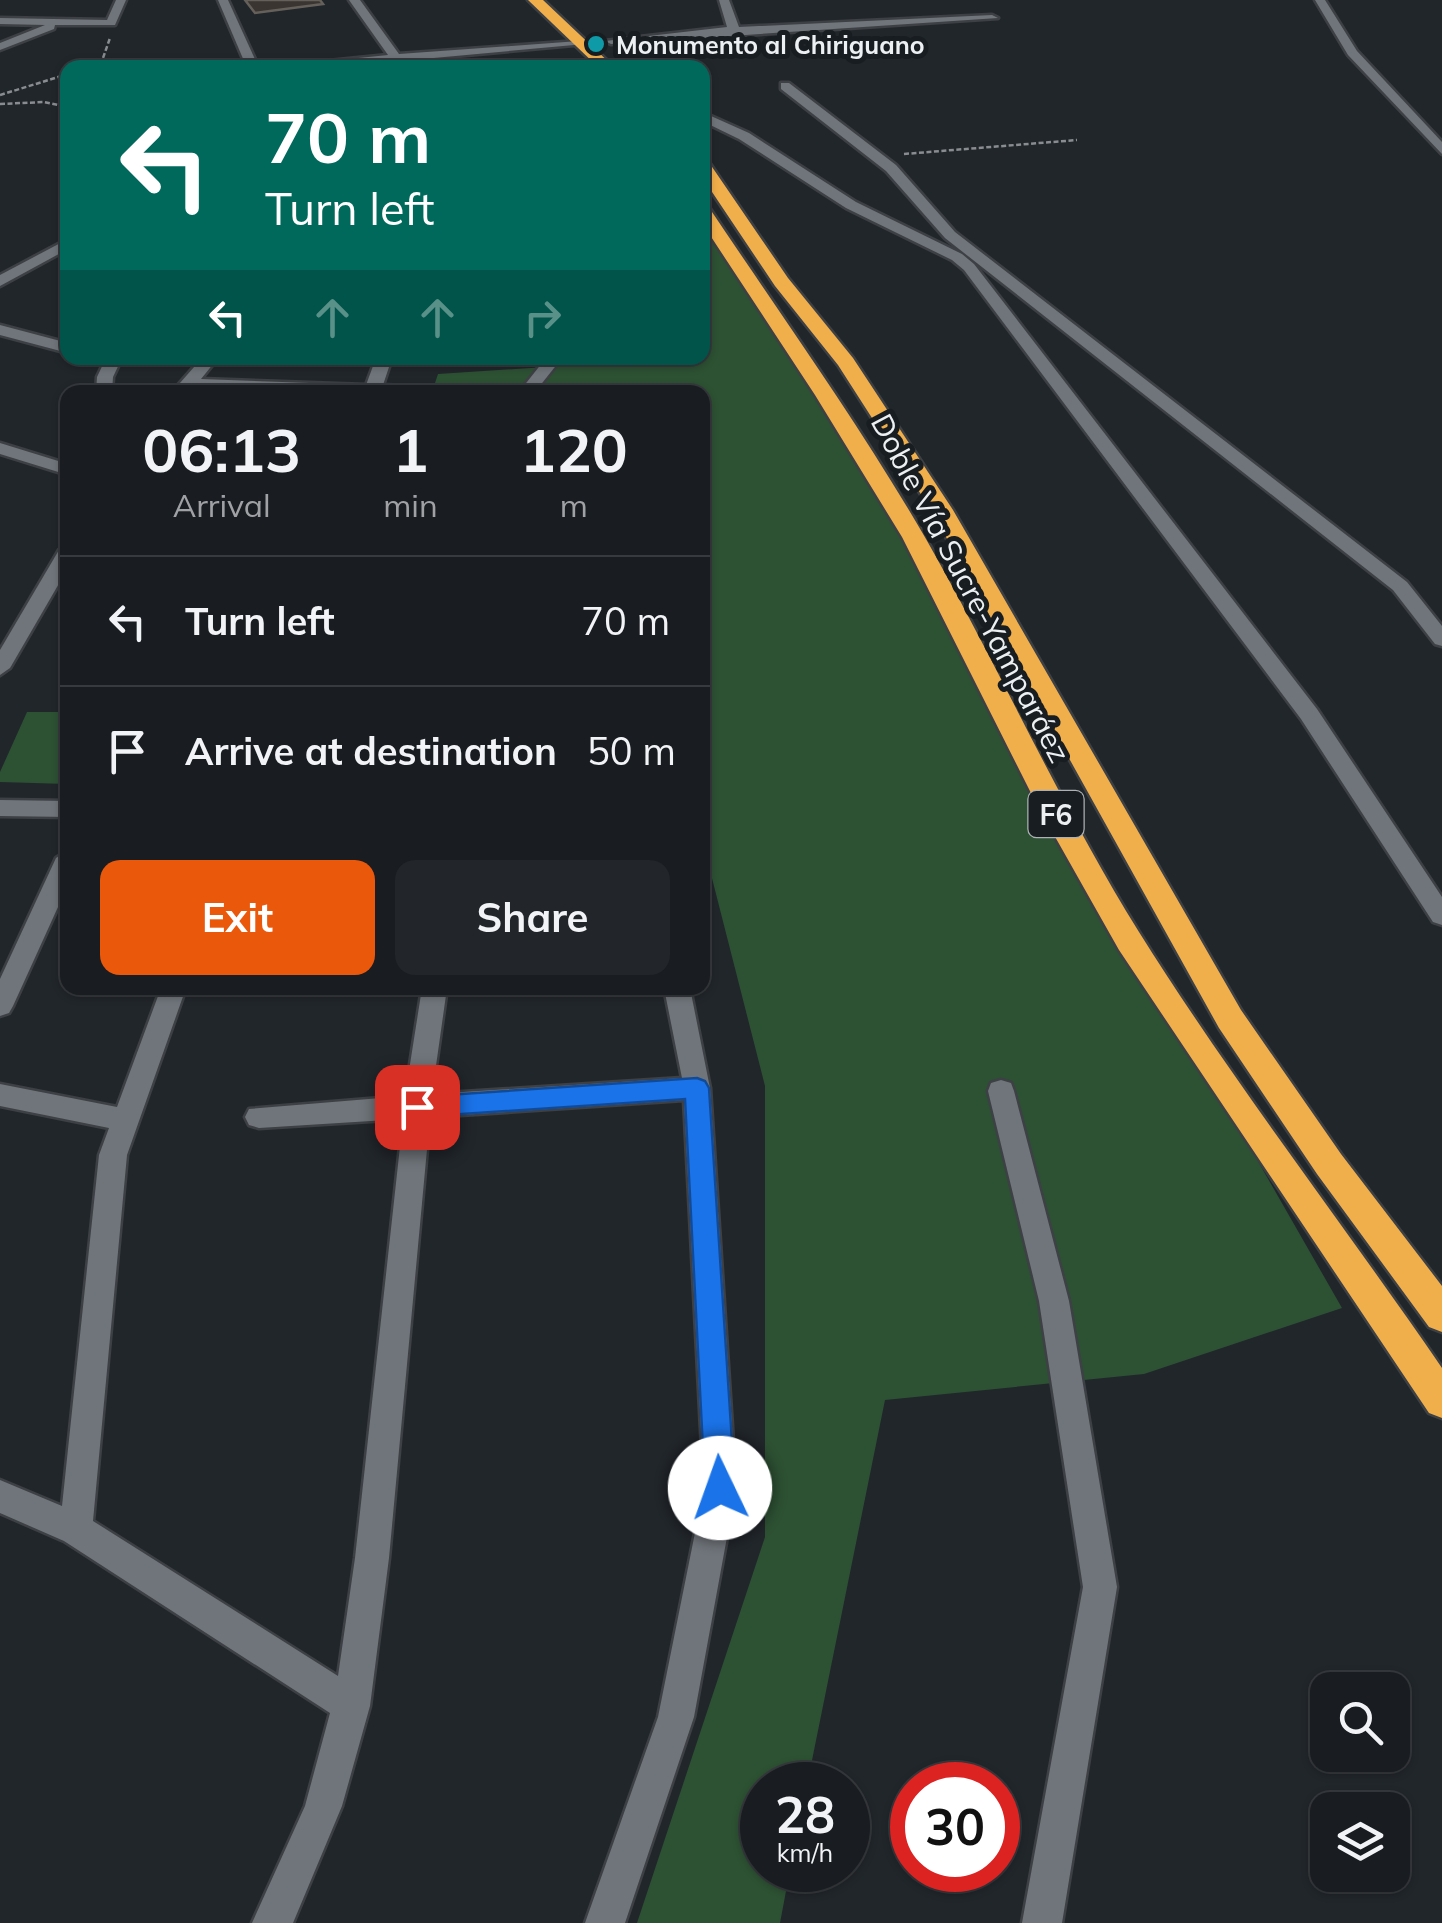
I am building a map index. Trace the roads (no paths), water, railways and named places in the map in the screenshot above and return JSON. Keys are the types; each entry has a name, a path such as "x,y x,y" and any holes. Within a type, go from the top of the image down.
{"highway":[{"path":"535,0 597,60"},
{"path":"581,48 611,44 623,60"},
{"name":"Doble Vía Sucre-Yamparáez","path":"710,176 781,282 846,362 942,510 1230,1019 1329,1164 1442,1315"},
{"name":"Doble Vía Sucre-Yamparáez","path":"710,222 836,406 884,487 1089,875 1216,1075 1442,1400"}],"street":[{"path":"0,21 112,23 121,0"},
{"path":"223,0 249,60"},
{"path":"354,0 392,60"},
{"path":"724,0 734,30"},
{"path":"1320,0 1352,53 1442,150"},
{"path":"611,44 734,30 992,18"},
{"path":"0,47 64,22"},
{"path":"431,60 581,48"},
{"path":"785,86 878,156 950,235 1400,586 1442,640"},
{"path":"710,120 744,136 852,205 969,267 1309,714 1442,916"},
{"path":"0,281 60,247"},
{"path":"957,258 978,256"},
{"path":"0,330 60,346"},
{"path":"186,385 204,365"},
{"path":"532,385 548,365"},
{"path":"0,448 60,467"},
{"path":"0,668 60,566"},
{"path":"0,808 60,809"},
{"path":"0,1006 60,875"},
{"path":"76,1530 113,1155 171,995"},
{"path":"272,1923 294,1885 327,1804 352,1706 369,1592 417,1107 433,995"},
{"path":"605,1923 676,1717 720,1488 697,1088 678,995"},
{"path":"259,1118 697,1088"},
{"path":"1001,1091 1054,1302 1100,1588 1042,1923"},
{"path":"0,1095 126,1120"},
{"path":"0,1496 76,1530 352,1706"}],"place":[{"name":"Monumento al Chiriguano","path":"596,44"}]}
